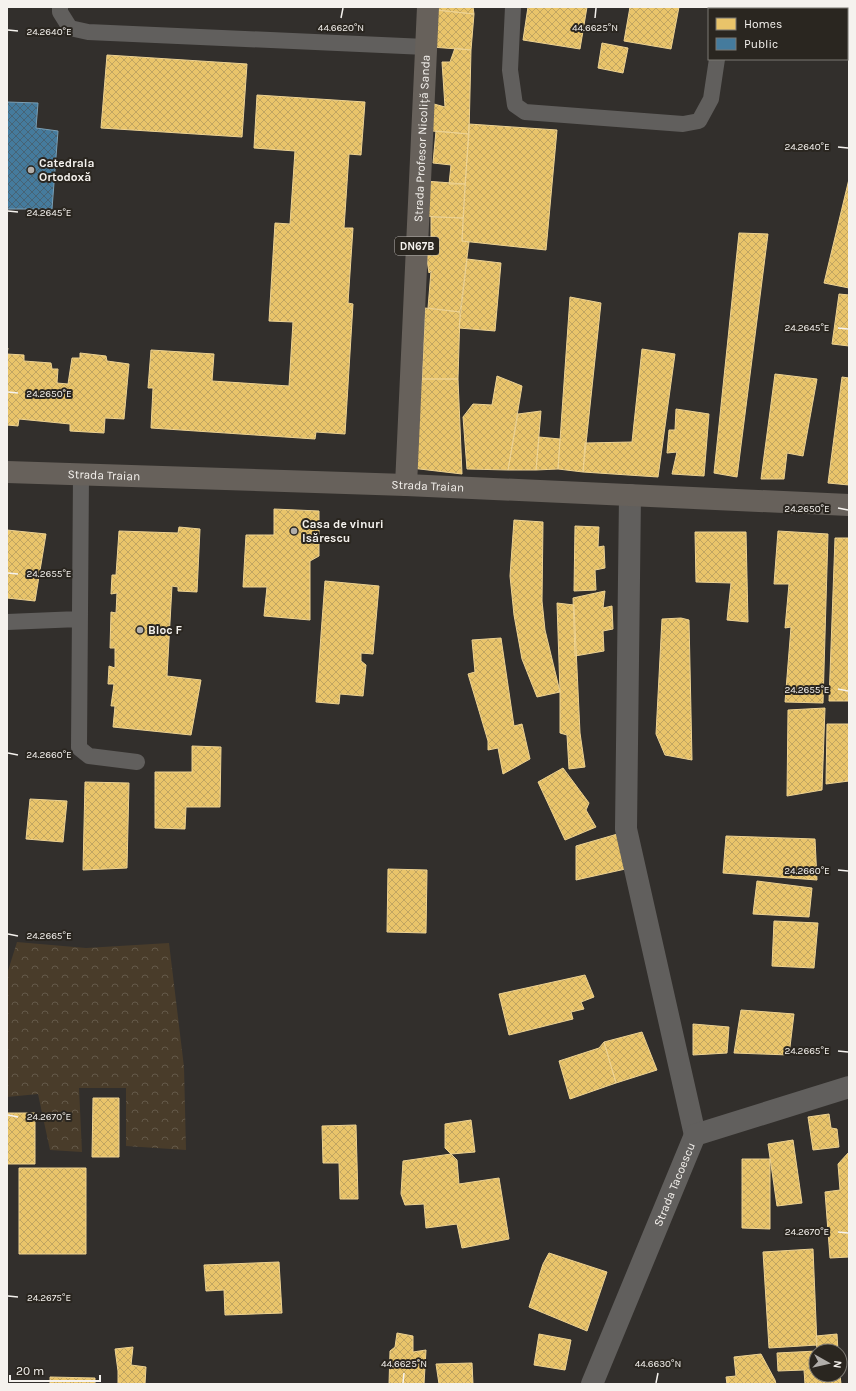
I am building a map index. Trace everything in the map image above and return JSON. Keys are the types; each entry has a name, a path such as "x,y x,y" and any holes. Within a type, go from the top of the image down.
{"main road":[{"name":"Strada Profesor Nicoliță Sanda","path":"406,485 428,7"},
{"name":"Strada Traian","path":"7,472 406,485 849,505"}],"street":[{"path":"630,495 626,829 695,1135"},
{"name":"Strada Tacoescu","path":"592,1384 695,1135 849,1087"}],"lane":[{"path":"60,7 60,12 70,28 88,32 426,46"},
{"path":"513,7 510,70 515,105 525,112 683,124 699,121 711,99 717,60"},
{"path":"81,475 78,748 89,756 137,762"},
{"path":"7,622 79,620"}],"green space":[{"path":"17,942 86,948 169,943 184,1067 186,1150 126,1146 126,1088 79,1088 82,1152 50,1150 38,1094 7,1097 7,974"}],"building: Homes":[{"path":"436,7 473,7 474,14 436,10"},
{"path":"528,7 587,7 580,49 523,40"},
{"path":"630,7 679,7 671,49 624,41"},
{"path":"436,10 474,14 471,50 431,47"},
{"path":"602,43 628,48 623,73 598,68"},
{"path":"455,48 471,50 469,134 432,131 434,104 445,107 442,62 450,62"},
{"path":"107,55 247,64 242,137 101,128"},
{"path":"257,95 365,102 361,155 349,154 344,228 353,228 348,303 353,304 345,434 316,432 315,439 151,428 153,388 148,388 151,350 214,354 212,381 289,386 293,322 269,321 275,223 290,224 295,151 254,148"},
{"path":"469,124 557,130 546,250 462,241"},
{"path":"436,131 469,134 465,184 449,184 451,165 433,163"},
{"path":"849,179 849,288 824,283"},
{"path":"425,181 465,184 463,218 422,216"},
{"path":"431,217 463,218 462,241 469,242 460,312 428,308 431,271 429,273 424,240 431,238"},
{"path":"739,233 768,234 737,477 714,473"},
{"path":"467,259 501,263 495,331 459,328"},
{"path":"839,294 849,295 849,346 832,344"},
{"path":"570,297 601,303 583,472 558,469"},
{"path":"425,308 460,312 458,379 422,379"},
{"path":"642,349 675,354 658,477 583,472 585,443 632,442"},
{"path":"80,353 106,356 107,361 129,364 124,419 105,418 104,433 70,431 70,424 19,419 18,426 7,425 7,354 24,355 24,361 51,363 52,369 58,369 57,383 68,384 72,358 80,358"},
{"path":"775,374 817,379 803,456 787,453 784,479 761,479"},
{"path":"497,376 522,386 508,470 467,469 463,417 473,404 492,405"},
{"path":"842,377 849,378 849,485 828,483"},
{"path":"422,379 458,379 462,474 411,468"},
{"path":"676,409 709,414 704,476 672,474 677,452 667,453 669,430 675,430"},
{"path":"541,411 536,470 508,470 518,414"},
{"path":"539,437 560,439 558,469 536,470"},
{"path":"274,509 319,511 319,556 310,561 310,620 264,616 267,587 243,587 246,535 274,535"},
{"path":"514,520 543,522 542,601 545,630 560,692 537,697 522,659 514,615 510,576"},
{"path":"575,526 599,527 598,547 604,546 605,568 595,570 596,590 574,591"},
{"name":"Bloc F","path":"179,527 200,529 197,592 178,591 178,587 172,586 167,676 201,680 191,735 113,727 115,706 111,706 114,684 108,684 109,666 115,668 115,648 110,648 111,612 116,613 117,593 111,594 112,575 116,575 119,531 178,533"},
{"path":"7,530 46,534 35,601 7,598"},
{"path":"778,531 828,534 823,703 785,702 791,627 785,628 789,584 774,584"},
{"path":"695,532 746,532 748,622 727,620 731,583 696,582"},
{"path":"835,538 849,538 849,701 829,701"},
{"path":"325,581 379,586 373,654 361,653 361,661 366,665 363,696 340,694 339,704 316,702"},
{"path":"605,591 603,608 612,606 613,629 603,631 604,651 575,656 573,598"},
{"path":"557,603 574,605 580,733 585,767 569,769 567,735 560,733"},
{"path":"681,618 689,620 692,760 665,755 656,734 662,619"},
{"path":"501,638 514,726 522,724 530,759 503,774 498,748 488,750 488,741 468,674 475,672 472,640"},
{"path":"825,708 822,790 787,796 788,710"},
{"path":"827,724 849,724 849,781 826,784"},
{"path":"192,746 221,747 220,807 186,807 185,829 155,828 155,772 192,772"},
{"path":"563,768 589,803 586,810 596,827 565,840 538,782"},
{"path":"85,782 129,783 127,868 83,870"},
{"path":"30,799 67,801 63,842 26,839"},
{"path":"621,833 630,868 576,880 576,846"},
{"path":"726,836 815,839 817,880 723,873"},
{"path":"388,869 427,870 426,933 387,932"},
{"path":"757,881 812,888 809,917 753,914"},
{"path":"774,921 818,923 814,968 772,966"},
{"path":"585,975 594,997 581,1002 584,1009 571,1012 573,1019 509,1035 499,994"},
{"path":"741,1010 794,1014 789,1055 734,1053"},
{"path":"693,1024 729,1027 727,1053 693,1055"},
{"path":"642,1032 657,1070 616,1083 604,1042"},
{"path":"604,1042 616,1083 570,1099 559,1061 599,1048"},
{"path":"93,1098 119,1098 119,1157 92,1157"},
{"path":"7,1113 35,1113 35,1164 7,1164"},
{"path":"829,1114 831,1128 837,1129 839,1147 813,1150 808,1117"},
{"path":"471,1120 475,1152 451,1154 445,1148 445,1124"},
{"path":"356,1125 358,1199 340,1199 339,1163 323,1163 322,1126"},
{"path":"793,1140 802,1203 777,1206 768,1144"},
{"path":"849,1152 849,1257 830,1258 825,1192 840,1190 838,1164"},
{"path":"451,1154 457,1160 459,1184 499,1178 509,1239 462,1248 457,1224 426,1228 424,1204 405,1205 401,1194 403,1161"},
{"path":"742,1159 770,1159 770,1229 742,1228"},
{"path":"19,1168 86,1168 86,1254 19,1254"},
{"path":"813,1249 817,1343 808,1343 808,1346 769,1348 763,1252"},
{"path":"549,1253 607,1272 587,1331 529,1307 543,1264"},
{"path":"279,1262 282,1313 225,1315 224,1290 206,1291 204,1265"},
{"path":"397,1333 413,1336 413,1352 426,1350 424,1384 389,1384 390,1351 395,1347"},
{"path":"539,1334 571,1340 565,1370 534,1365"},
{"path":"837,1334 838,1343 816,1343 816,1336"},
{"path":"133,1347 131,1365 146,1367 145,1384 118,1384 115,1349"},
{"path":"808,1351 808,1383 841,1384 805,1384 804,1370 778,1371 777,1353"},
{"path":"761,1354 776,1384 727,1384 726,1377 736,1376 734,1357"},
{"path":"472,1363 473,1384 439,1384 436,1364"},
{"path":"50,1377 95,1378 95,1384 50,1384"}],"building: Public":[{"name":"Catedrala Ortodoxă","path":"7,102 38,103 36,128 58,131 52,209 7,209"}],"place":[{"name":"Catedrala Ortodoxă","path":"31,170"},
{"name":"Casa de vinuri Isărescu","path":"294,531"},
{"name":"Bloc F","path":"140,630"}]}
